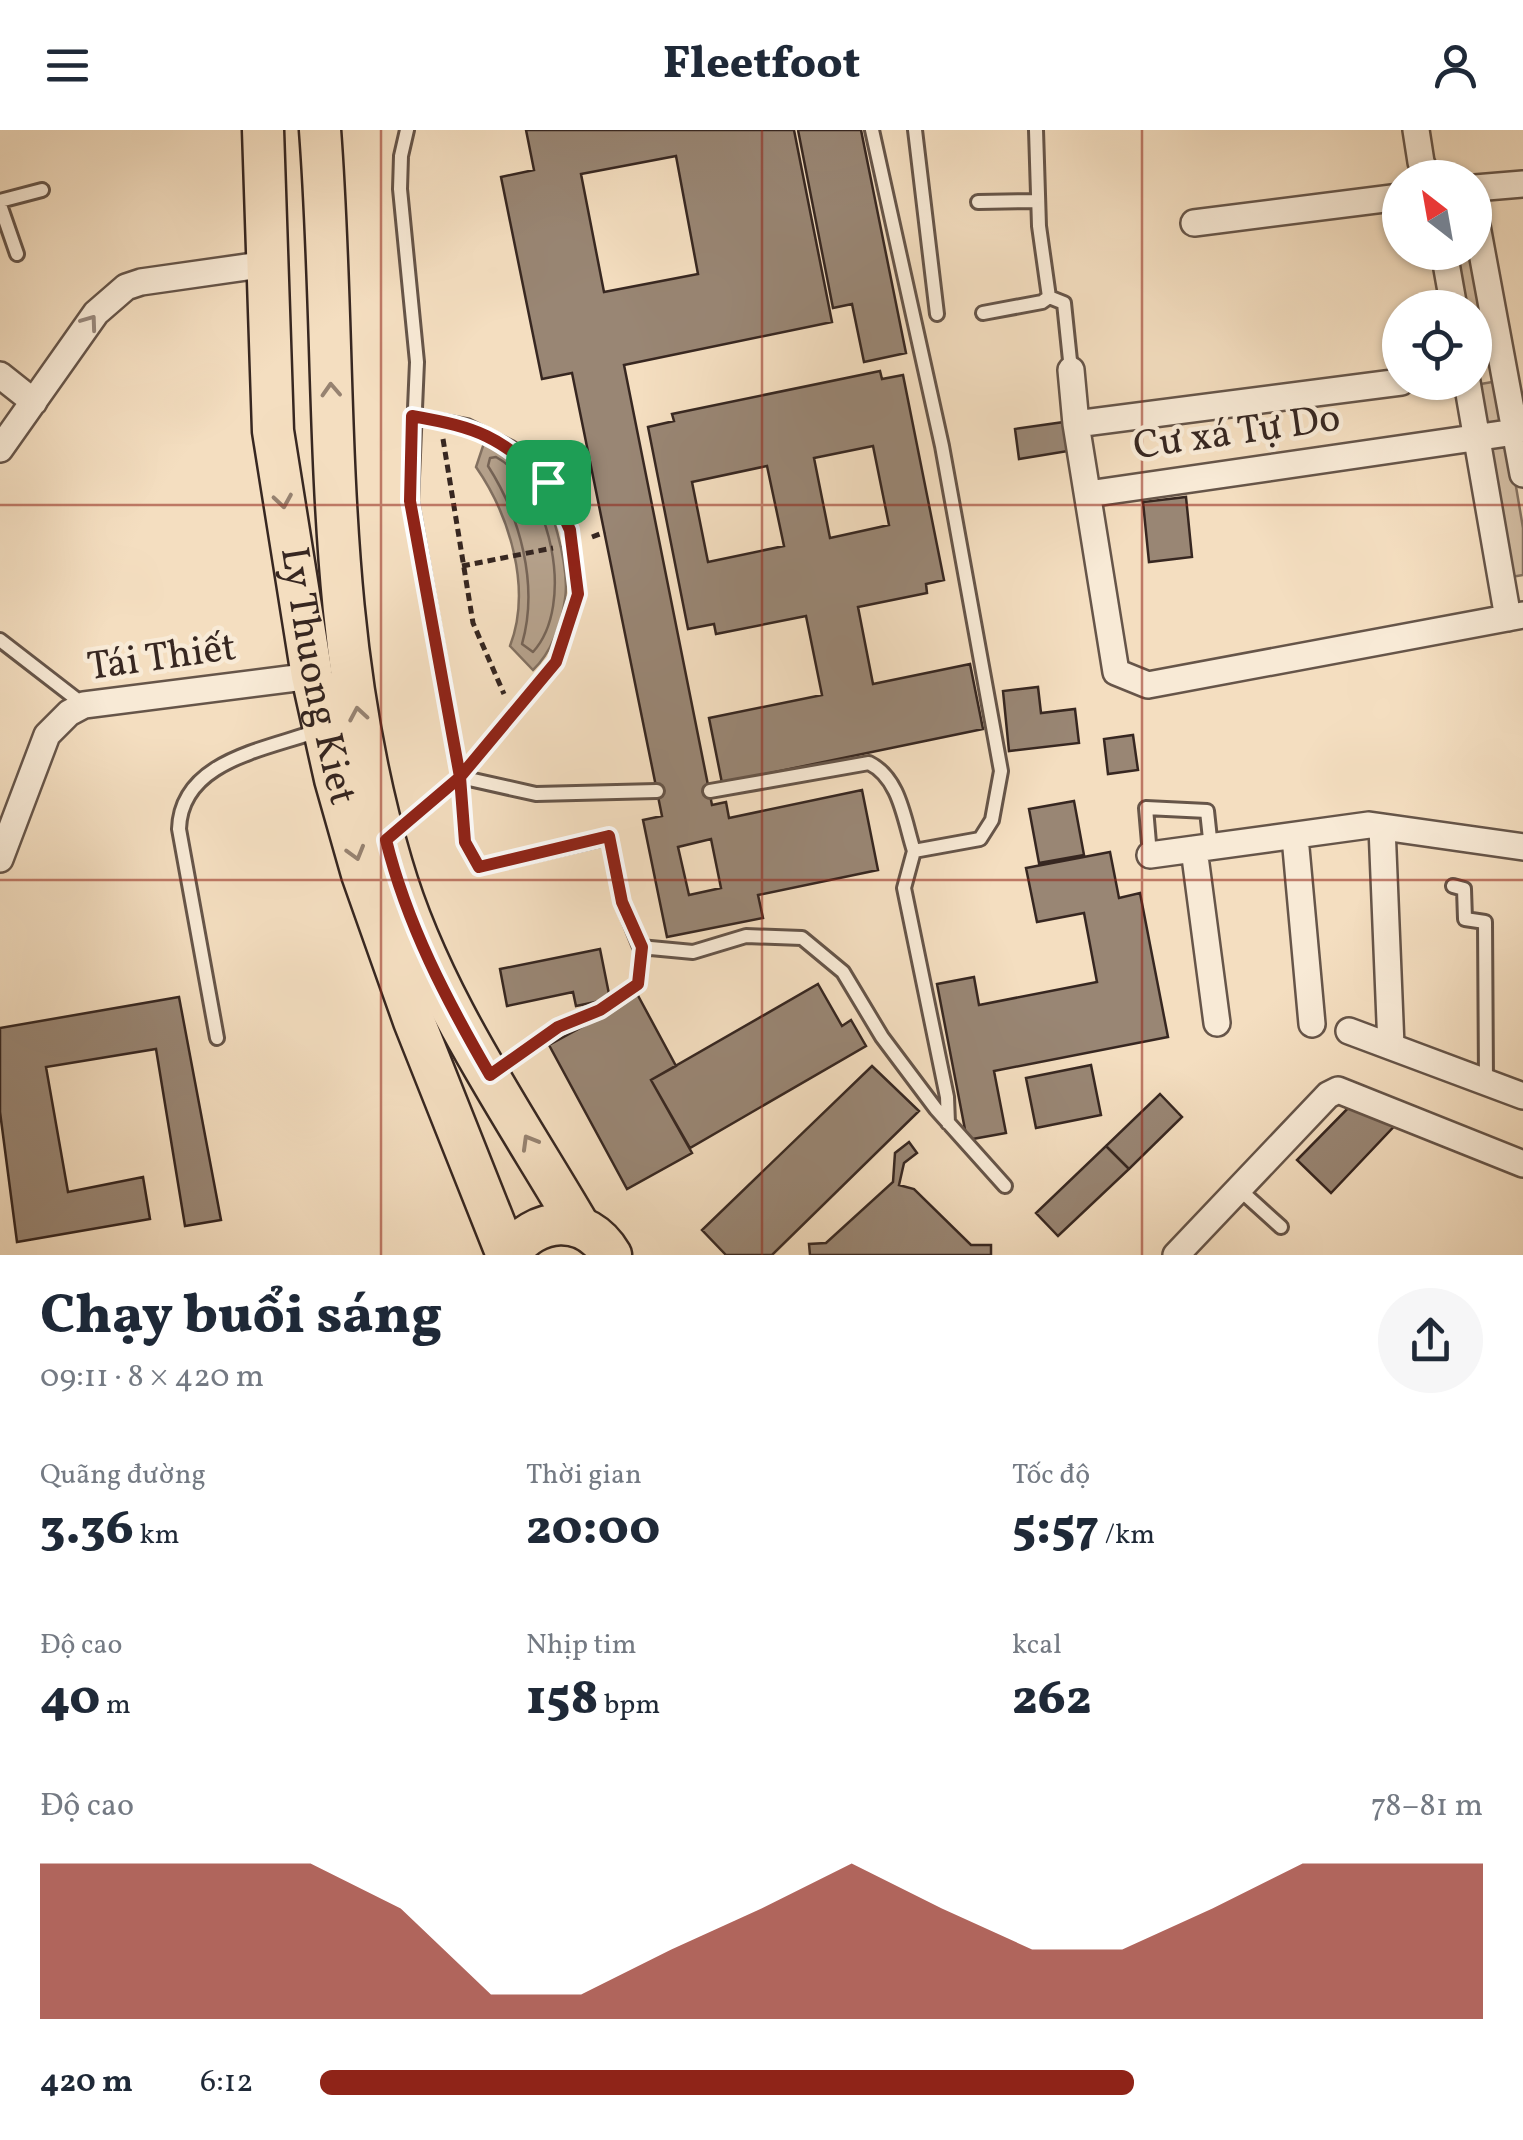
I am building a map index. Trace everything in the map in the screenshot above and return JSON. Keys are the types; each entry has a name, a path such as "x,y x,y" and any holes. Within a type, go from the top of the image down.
{"main road":[{"path":"251,130 264,181"},
{"name":"Ly Thuong Kiet","path":"263,130 273,431 312,676 362,874 394,968 508,1255"},
{"name":"Ly Thuong Kiet","path":"325,140 338,571 354,690 386,840 424,950 452,1009 579,1226 594,1234 611,1255"},
{"path":"508,1255 530,1232 546,1225 562,1222 579,1226"}],"street":[{"path":"1416,130 1424,160"},
{"path":"1492,187 1523,184"},
{"path":"1194,223 1382,198"},
{"path":"0,448 96,313 126,287 268,264"},
{"path":"1485,270 1523,474"},
{"path":"1492,371 1504,369"},
{"path":"1071,370 1076,424 1116,672 1148,685 1516,617 1470,400"},
{"path":"0,375 34,402"},
{"name":"Cư xá Tự Do","path":"1076,424 1382,384"},
{"name":"Cư xá Tự Do","path":"1088,494 1515,432"},
{"name":"Tái Thiết","path":"0,860 47,735 84,705 312,676"},
{"path":"1150,855 1369,825 1523,847"},
{"path":"1382,827 1392,1046"},
{"path":"1294,837 1312,1024"},
{"path":"1202,848 1217,1024"},
{"path":"1350,1031 1523,1096"},
{"path":"1176,1255 1328,1095 1338,1090 1523,1164"}],"lane":[{"path":"407,130 400,190 417,362 410,501 460,777 465,842 479,867 609,836 622,902 642,947 638,984 600,1010 558,1027 490,1075"},
{"path":"872,130 942,446 1001,771 992,820 980,839 914,851"},
{"path":"915,130 937,314"},
{"path":"1036,130 1038,201 1049,297"},
{"path":"17,254 0,203 42,190"},
{"path":"978,202 1038,201"},
{"path":"983,314 1042,302 1049,297"},
{"path":"1049,297 1064,304 1071,370"},
{"path":"386,840 460,777 556,662 578,594 570,530 548,482 511,448 467,426 412,416"},
{"path":"0,640 84,705"},
{"path":"217,1038 179,830 180,811 193,786 216,768 324,728"},
{"path":"710,791 869,763 882,769 893,784 914,851 904,888 948,1097 948,1123"},
{"path":"460,777 536,794 657,791"},
{"path":"1150,855 1146,808 1207,810 1202,848"},
{"path":"1453,886 1464,889 1465,919 1485,922 1486,1080"},
{"path":"642,947 693,952 746,936 802,938 843,972 882,1038 948,1123 1005,1186"},
{"path":"1239,1189 1281,1227"}],"path":[{"path":"441,421 472,624 513,714"},
{"path":"462,566 572,544 605,532"}],"shaded area":[{"path":"1457,270 1478,270 1481,290 1460,290"},
{"path":"1498,381 1505,422 1482,426 1478,400 1492,400 1492,382"},
{"path":"1509,445 1523,528 1523,575 1511,577 1489,449"}],"water":[{"path":"485,440 531,472 552,515 562,552 566,586 561,618 555,638 533,670 510,646 519,601 518,577 508,530 476,467"}],"building":[{"path":"526,130 794,130 832,322 624,365 712,805 726,802 729,818 862,790 878,870 758,895 763,918 667,937 643,820 662,816 572,373 542,379 501,177 534,170","holes":["676,156 698,274 604,292 581,174","711,839 721,888 689,895 678,847"]},
{"path":"798,130 861,130 906,353 864,362 852,304 833,308"},
{"path":"880,371 882,379 903,375 944,580 926,584 927,593 858,607 873,684 970,664 983,729 722,783 709,718 822,695 806,616 716,634 714,624 688,629 648,427 674,421 672,414","holes":["873,446 889,525 830,538 814,458","767,466 784,546 708,562 692,482"]},
{"path":"1064,422 1068,451 1019,459 1015,429"},
{"path":"1186,497 1192,557 1149,562 1143,502"},
{"path":"1038,687 1041,713 1075,709 1079,743 1009,751 1003,691"},
{"path":"1133,735 1138,770 1108,774 1104,739"},
{"path":"1074,801 1084,855 1039,863 1029,809"},
{"path":"1110,852 1119,898 1140,893 1168,1037 994,1071 1006,1133 967,1140 937,984 974,977 979,1005 1097,982 1084,913 1037,922 1026,868"},
{"path":"600,949 610,999 576,1006 573,992 507,1006 500,969"},
{"path":"818,984 842,1026 851,1020 866,1046 690,1148 651,1080"},
{"path":"635,990 676,1066 651,1080 692,1153 627,1189 549,1045 611,1011 608,1005"},
{"path":"179,997 221,1220 185,1226 156,1049 46,1067 68,1192 143,1177 150,1219 17,1242 0,1112 0,1028"},
{"path":"1091,1065 1101,1115 1036,1128 1026,1078"},
{"path":"872,1066 919,1111 772,1255 726,1255 702,1230"},
{"path":"1160,1094 1182,1117 1129,1169 1106,1146"},
{"path":"1355,1101 1402,1118 1331,1193 1297,1160"},
{"path":"909,1142 917,1153 904,1163 899,1185 914,1189 971,1245 991,1245 991,1255 810,1255 809,1244 826,1243 893,1182 895,1153"},
{"path":"1106,1146 1129,1169 1058,1236 1036,1213"}],"route":[{"path":"548,482 511,448 467,426 412,416 410,501 460,777 465,842 479,867 609,836 622,902 642,947 638,984 600,1010 558,1027 490,1075 424,950 386,840 460,777 556,662 578,594 570,530 548,482"}]}
